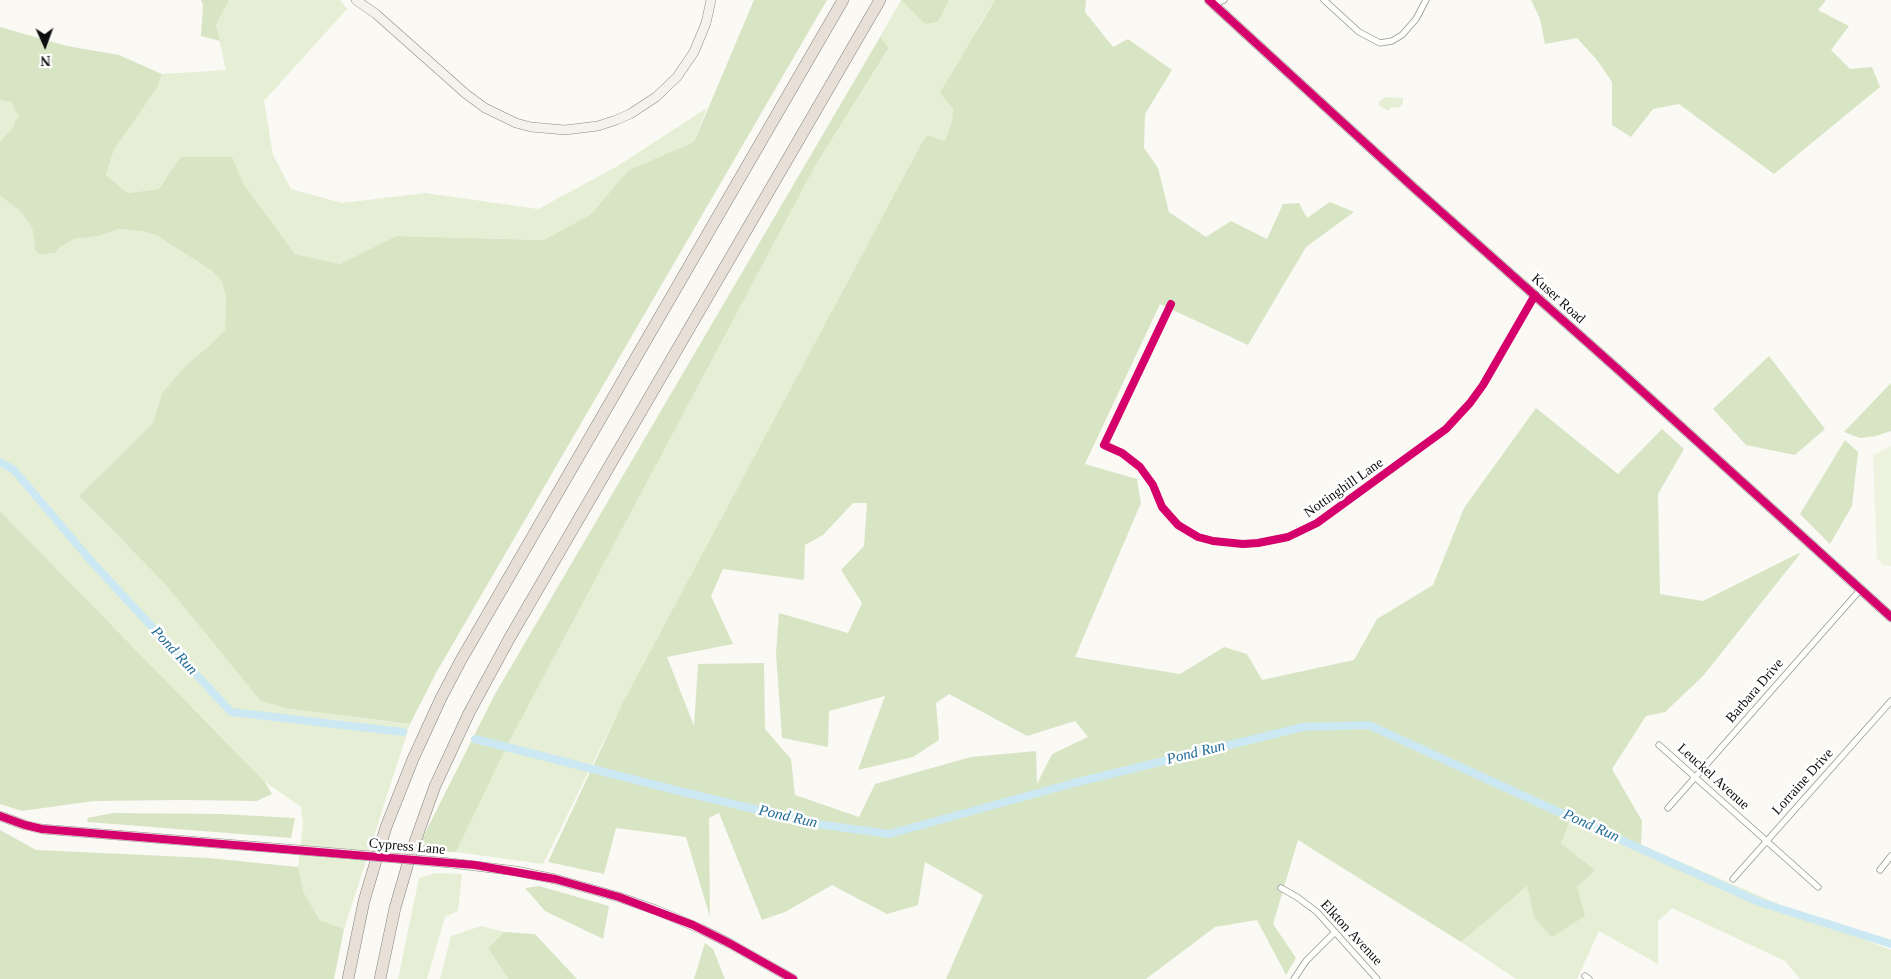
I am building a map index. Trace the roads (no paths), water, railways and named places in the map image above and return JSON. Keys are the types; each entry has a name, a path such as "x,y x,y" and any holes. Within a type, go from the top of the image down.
{"highway":[{"path":"348,979 364,901 386,827 413,759 441,698 843,0"},
{"path":"380,979 395,908 411,853 435,786 469,712 509,639 880,0"}],"street":[{"path":"356,0 376,14 466,94 485,108 516,123 531,127 565,130 598,126 616,120 630,114 656,97 677,77 694,52 706,23 711,0"},
{"path":"1213,1 1224,0"},
{"path":"1324,0 1359,32 1380,43 1392,41 1402,35 1416,19 1426,0"},
{"name":"Kuser Road","path":"1213,1 1413,187 1891,617"},
{"name":"Nottinghill Lane","path":"1171,304 1104,445 1122,453 1140,467 1152,485 1162,507 1178,525 1198,537 1213,541 1243,544 1282,538 1317,523 1446,429 1470,403 1483,385 1535,295"},
{"name":"Barbara Drive","path":"1668,808 1860,590"},
{"name":"Lorraine Drive","path":"1733,879 1891,701"},
{"name":"Leuckel Avenue","path":"1659,745 1818,887"},
{"name":"Cypress Lane","path":"0,816 42,829 451,863 516,871 572,883 619,897 693,925 729,942 792,979"},
{"path":"1880,870 1891,856"},
{"name":"Elkton Avenue","path":"1281,888 1306,903 1377,979"},
{"path":"1294,979 1306,961 1335,932"}],"waterway":[{"name":"Pond Run","path":"0,462 14,470 91,561 231,712 403,732"},
{"name":"Pond Run","path":"475,739 817,824 889,834 1074,783 1303,727 1369,725 1759,902 1891,944"}]}
